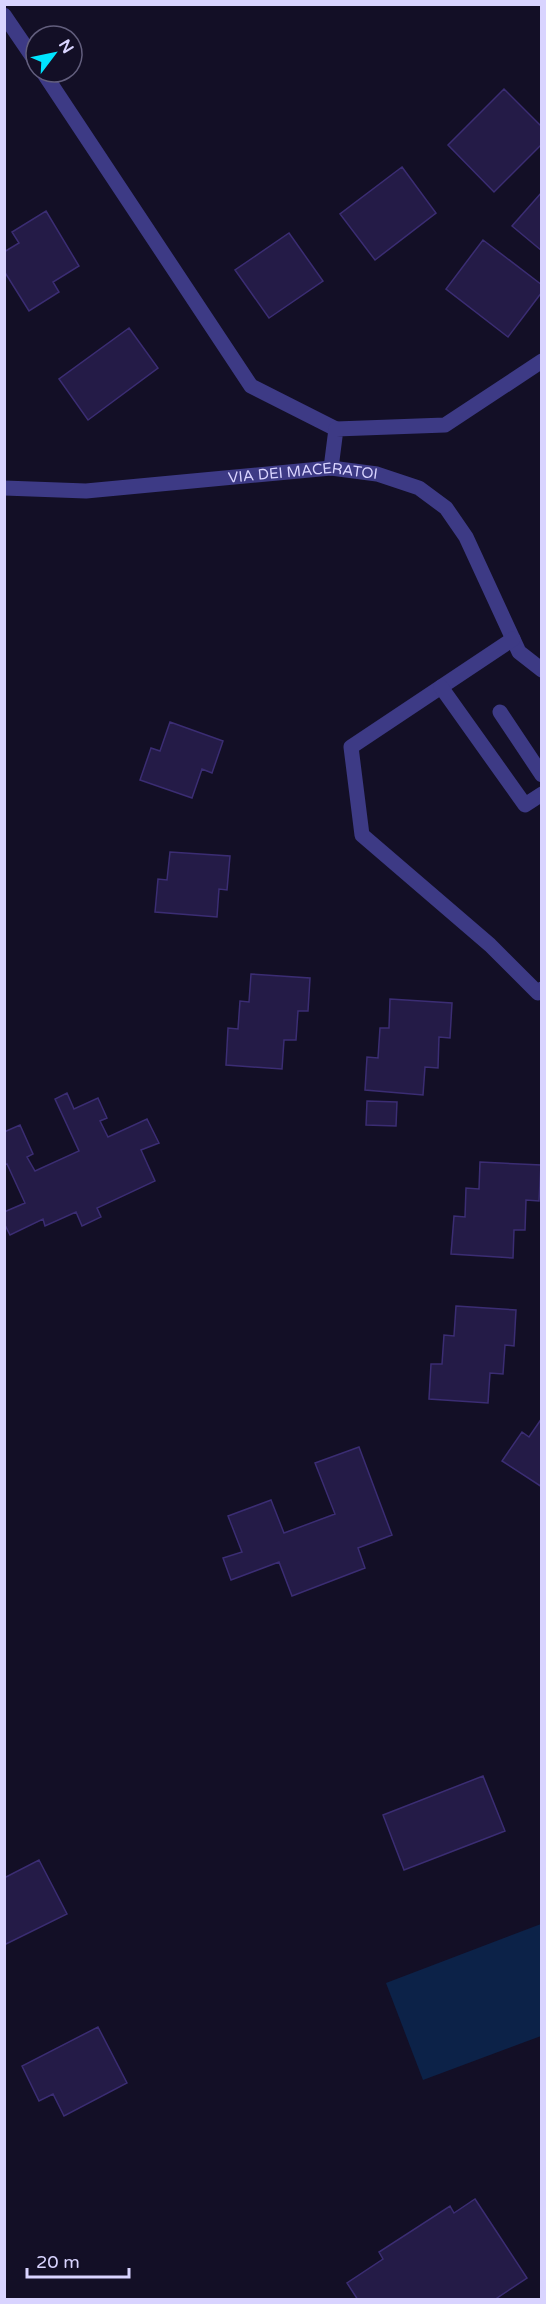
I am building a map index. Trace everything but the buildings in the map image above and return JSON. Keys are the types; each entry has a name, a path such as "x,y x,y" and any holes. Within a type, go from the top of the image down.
{"street":[{"path":"4,15 24,44"},
{"path":"50,84 251,386 336,429 445,425 542,361"},
{"path":"331,468 336,429"},
{"name":"VIA DEI MACERATOI","path":"4,488 86,491 331,468 377,474 419,488 446,508 466,537 519,652 542,670"},
{"path":"513,639 351,747 362,835 490,945 538,993 542,989"},
{"path":"441,687 525,805 542,794"},
{"path":"500,712 542,775"}],"water":[{"path":"541,1924 541,2036 423,2080 386,1983"}]}
